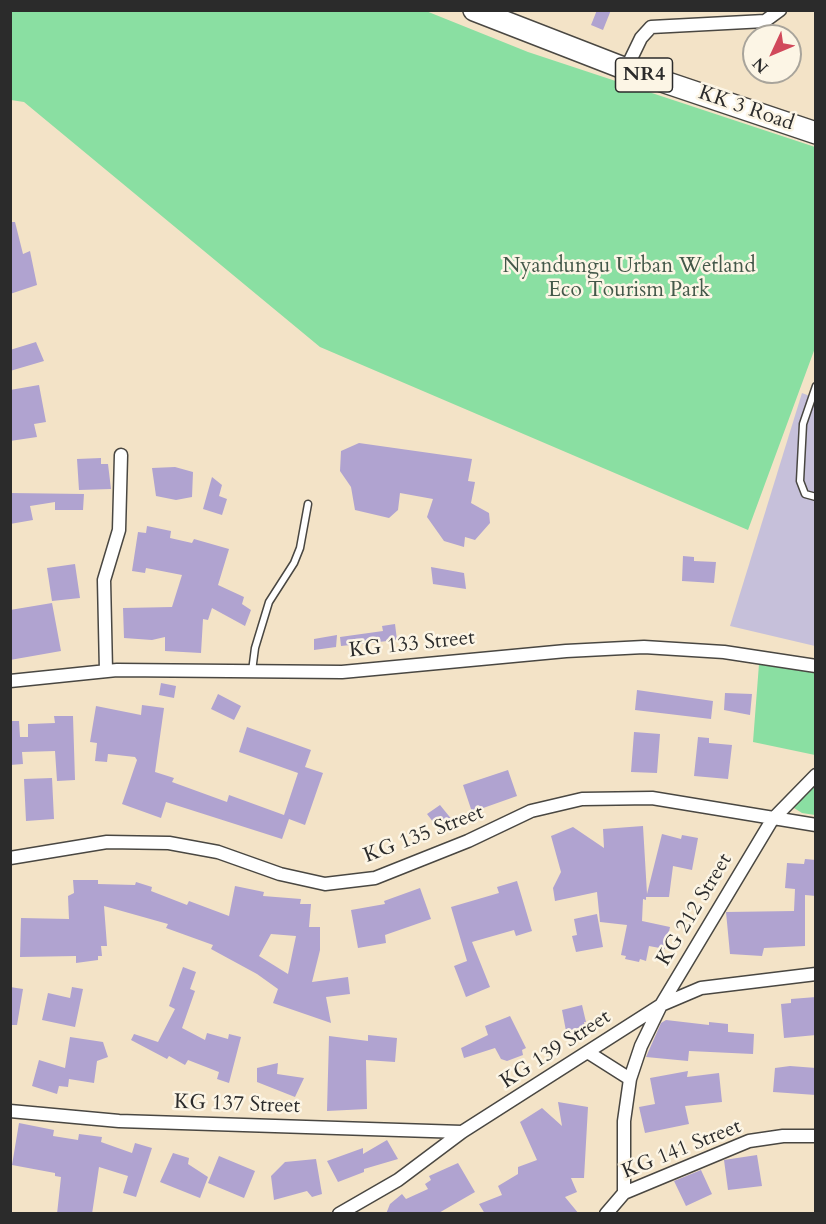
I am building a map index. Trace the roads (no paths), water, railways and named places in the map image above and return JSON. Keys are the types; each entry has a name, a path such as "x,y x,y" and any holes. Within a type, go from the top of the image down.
{"highway":[{"name":"KK 3 Road","path":"474,10 626,69 816,133"}],"street":[{"path":"626,69 641,38 651,27 765,21 780,10"},
{"path":"106,671 104,580 119,531 121,455"},
{"name":"KG 133 Street","path":"10,681 106,671 342,672 566,651 644,647 724,652 816,666"},
{"name":"KG 212 Street","path":"624,1193 624,1121 630,1079 661,1005 772,820 816,775"},
{"name":"KG 135 Street","path":"10,858 107,842 169,843 218,852 280,874 325,884 375,878 468,842 531,811 582,799 652,798 772,820 816,825"},
{"name":"KG 139 Street","path":"339,1214 398,1180 462,1132 661,1005 701,988 816,974"},
{"path":"589,1053 630,1079"},
{"name":"KG 137 Street","path":"10,1110 120,1121 462,1132"},
{"name":"KG 141 Street","path":"606,1214 624,1193 749,1141 783,1136 816,1136"}],"lane":[{"path":"816,386 803,424 800,481 805,494 816,497"},
{"path":"252,671 255,648 269,602 294,563 300,548 308,504"}],"park label":[{"name":"Nyandungu Urban Wetland Eco Tourism Park","path":"629,279"}]}
